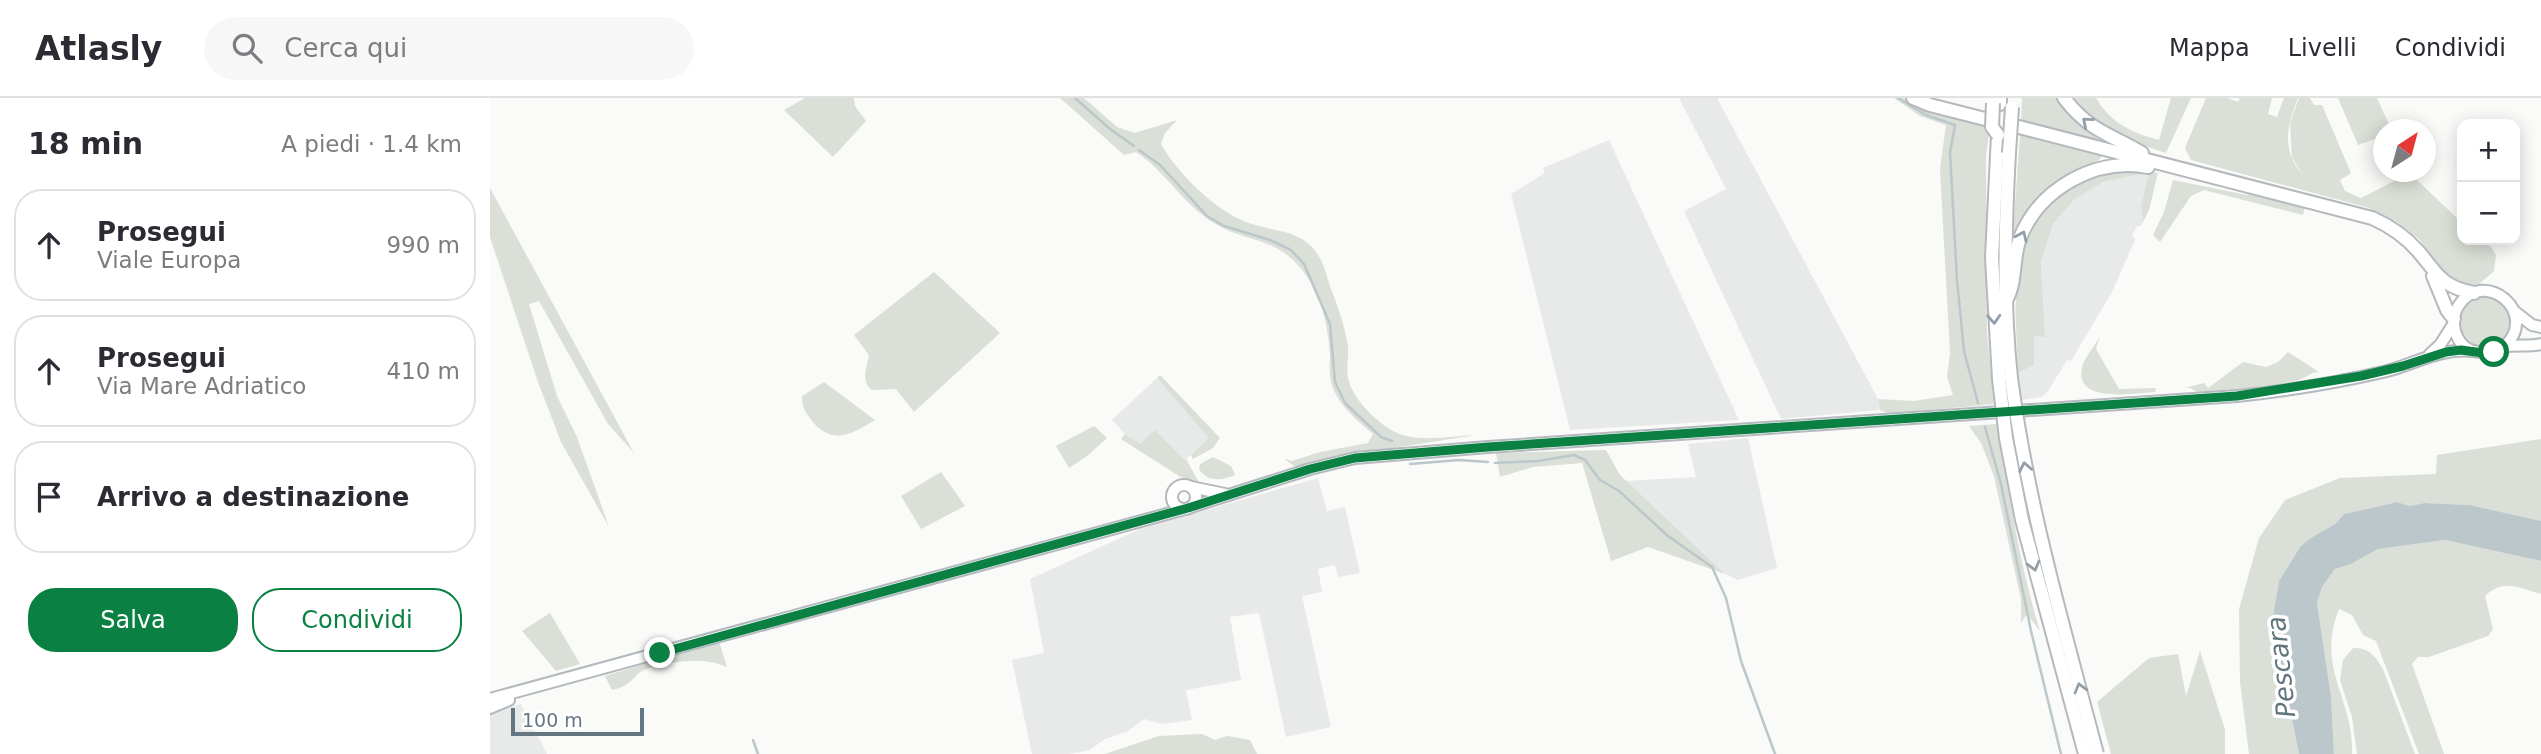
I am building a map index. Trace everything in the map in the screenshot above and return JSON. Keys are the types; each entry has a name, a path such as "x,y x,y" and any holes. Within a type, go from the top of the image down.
{"highway":[{"path":"1913,98 1989,120"},
{"path":"2064,98 2080,116 2100,132 2157,162"},
{"path":"2002,101 1998,135 2003,152 1992,258 2005,378 2034,518 2097,754"},
{"path":"2002,101 2006,221 2007,438 2022,520 2085,754"},
{"path":"2019,127 2372,218 2409,242 2433,272 2451,286 2474,293"},
{"path":"2006,301 2013,288 2015,255 2020,237 2041,205 2068,182 2092,170 2119,164 2134,164 2161,170 2179,167"},
{"path":"2433,272 2447,310 2454,321"}],"main road":[{"path":"2424,358 2440,345 2454,321 2460,303 2474,293 2487,291 2498,294 2528,322 2541,327"},
{"path":"2504,347 2514,333 2514,311"},
{"path":"2454,321 2458,337 2473,351"},
{"path":"491,702 523,690 1188,508 1355,458 2237,396 2386,371 2446,352 2489,353 2504,347 2541,344"},
{"path":"1156,516 1168,507 1174,492 1180,486 1211,493 1232,494"},
{"path":"1188,508 1196,499 1196,492 1191,487"},
{"path":"1172,498 1177,506 1188,508"}],"shaded area":[{"path":"805,98 854,98 855,106 866,121 833,157 784,110"},
{"path":"1060,98 1084,98 1117,127 1135,133 1177,120 1165,133 1161,144 1168,156 1200,192 1239,219 1298,237 1311,246 1318,256 1326,272 1345,332 1348,346 1347,374 1362,405 1388,428 1406,436 1432,438 1476,435 1356,454 1297,468 1284,459 1292,461 1320,452 1368,443 1373,434 1337,397 1330,378 1330,354 1324,315 1308,278 1297,264 1275,247 1228,230 1203,216 1146,160 1136,152 1124,155"},
{"path":"1679,98 1717,98 1878,399 1880,410 1781,419 1684,211 1726,189"},
{"path":"1894,98 1903,98 1924,111 1990,125 1986,156 1987,332 1994,404 1889,414 1880,410 1878,399 1914,401 1953,395 1947,377 1950,353 1940,169 1946,125 1920,116"},
{"path":"2022,98 2058,98 2078,122 2101,141 2021,121"},
{"path":"2071,98 2096,98 2108,114 2123,126 2159,140 2171,98 2191,98 2166,153 2126,138 2102,125"},
{"path":"2206,98 2227,98 2238,102 2240,98 2272,98 2268,114 2277,117 2284,98 2298,98 2290,123 2299,98 2310,98 2314,105 2322,105 2351,173 2340,180 2345,191 2361,198 2392,182 2419,182 2457,218 2457,245 2491,247 2496,255 2494,271 2479,284 2467,286 2448,279 2419,239 2397,222 2369,208 2191,160 2185,148","holes":["2290,123 2292,157 2302,174 2291,156 2288,137"]},
{"path":"2338,98 2377,98 2386,119 2373,119 2373,140 2358,145"},
{"path":"2020,135 2103,155 2095,164 2073,173 2012,245"},
{"path":"1609,140 1739,420 1570,430 1511,194 1545,173 1543,168"},
{"path":"2138,169 2158,173 2149,210 2143,222 2141,207 2148,175 2141,174 2103,182 2074,200 2053,224 2041,262 2045,337 2034,336 2034,365 2018,373 2017,284 2020,263 2037,223 2057,198 2083,180 2106,172"},
{"path":"2148,175 2141,207 2143,222 2132,235 2135,240 2112,292 2071,361 2067,360 2048,391 2042,397 2021,400 2018,373 2034,365 2034,336 2045,336 2041,262 2053,224 2074,200 2103,182"},
{"path":"2173,180 2247,195 2261,194 2305,205 2303,215 2204,190 2191,196 2160,242 2153,235 2164,212"},
{"path":"490,188 634,453 608,424 539,301 529,304 557,396 577,437 609,527 561,442 538,382 490,237"},
{"path":"934,272 1000,333 914,412 896,389 872,390 868,386 865,374 869,355 854,335"},
{"path":"2485,297 2503,304 2510,322 2503,340 2485,347 2467,340 2460,322 2467,304"},
{"path":"2100,336 2096,349 2119,389 2156,388 2155,392 2107,394 2086,386 2082,377 2083,364"},
{"path":"2288,352 2319,372 2299,380 2261,387 2197,392 2185,388 2204,383 2208,388 2243,362 2266,367 2278,362"},
{"path":"1160,375 1220,438 1213,448 1193,459 1191,455 1209,438 1157,378"},
{"path":"1157,378 1210,438 1184,461 1155,431 1140,444 1125,434 1112,420"},
{"path":"824,382 875,420 843,435 827,433 820,429 806,412 802,396"},
{"path":"1997,424 2020,554 2040,631 2027,614 2021,623 2021,599 1994,476 1981,443 1969,426"},
{"path":"1094,426 1107,438 1069,468 1056,446"},
{"path":"1155,430 1186,459 1201,486 1179,476 1121,439 1125,434 1140,444"},
{"path":"1748,438 1777,568 1738,580 1725,574 1626,481 1696,477 1688,444"},
{"path":"2541,439 2541,521 2470,505 2424,503 2410,506 2397,502 2344,514 2335,524 2300,547 2279,581 2273,616 2299,754 2249,754 2240,682 2239,609 2259,538 2285,500 2340,478 2436,474 2437,455"},
{"path":"1606,450 1620,475 1725,574 1648,547 1611,561 1582,463 1533,467 1500,477 1496,453"},
{"path":"1213,457 1231,466 1235,475 1215,479 1202,473 1200,464"},
{"path":"941,472 965,506 921,529 901,496"},
{"path":"1318,478 1327,511 1345,507 1360,573 1338,577 1335,565 1318,569 1322,592 1302,596 1331,727 1286,737 1259,613 1230,617 1241,680 1186,690 1192,720 1162,724 1144,719 1128,731 1105,739 1090,750 1070,754 1032,754 1012,660 1044,653 1030,579 1140,529"},
{"path":"2397,502 2410,506 2424,503 2470,505 2541,521 2541,561 2445,540 2378,549 2351,564 2335,569 2322,587 2317,603 2331,696 2334,754 2299,754 2274,628 2273,616 2279,581 2300,547 2335,524 2344,514"},
{"path":"2445,540 2541,561 2541,594 2512,586 2492,590 2485,596 2493,629 2488,636 2429,657 2418,657 2412,664 2444,754 2419,754 2376,641 2363,635 2352,615 2339,609 2331,649 2333,667 2348,717 2352,754 2334,754 2331,696 2317,603 2322,587 2335,569 2351,564 2378,549"},
{"path":"550,613 580,664 556,671 522,631"},
{"path":"719,641 727,667 697,661 664,664 641,671 626,685 612,690 605,676"},
{"path":"2353,648 2364,649 2383,669 2415,754 2357,754 2352,717 2340,680 2343,660"},
{"path":"2200,651 2225,730 2225,754 2111,754 2097,702 2149,658 2178,654 2186,696"},
{"path":"521,704 547,754 490,754 490,714"},
{"path":"1202,734 1215,740 1227,736 1250,740 1257,754 1105,754 1159,736"}],"waterway":[{"path":"1075,98 1134,146"},
{"path":"1898,98 1926,115 1955,125 1950,153 1957,280 1964,351 1978,403"},
{"path":"1139,150 1160,165 1207,216 1224,226 1270,240 1291,250 1304,264 1330,324 1335,382 1345,403 1381,437 1392,441"},
{"path":"1985,427 2001,484 2031,631 2061,754"},
{"path":"1495,463 1538,461 1574,455 1585,460 1600,480 1619,491 1668,536 1712,567 1726,598 1741,661 1775,754"},
{"path":"1410,464 1459,460 1488,462"},
{"path":"753,740 758,754"}],"route":[{"path":"660,653 1188,508 1310,469 1355,458 2237,396 2282,391 2386,371 2446,352 2494,352"}],"water label":[{"name":"Pescara","path":"2281,667"}]}
